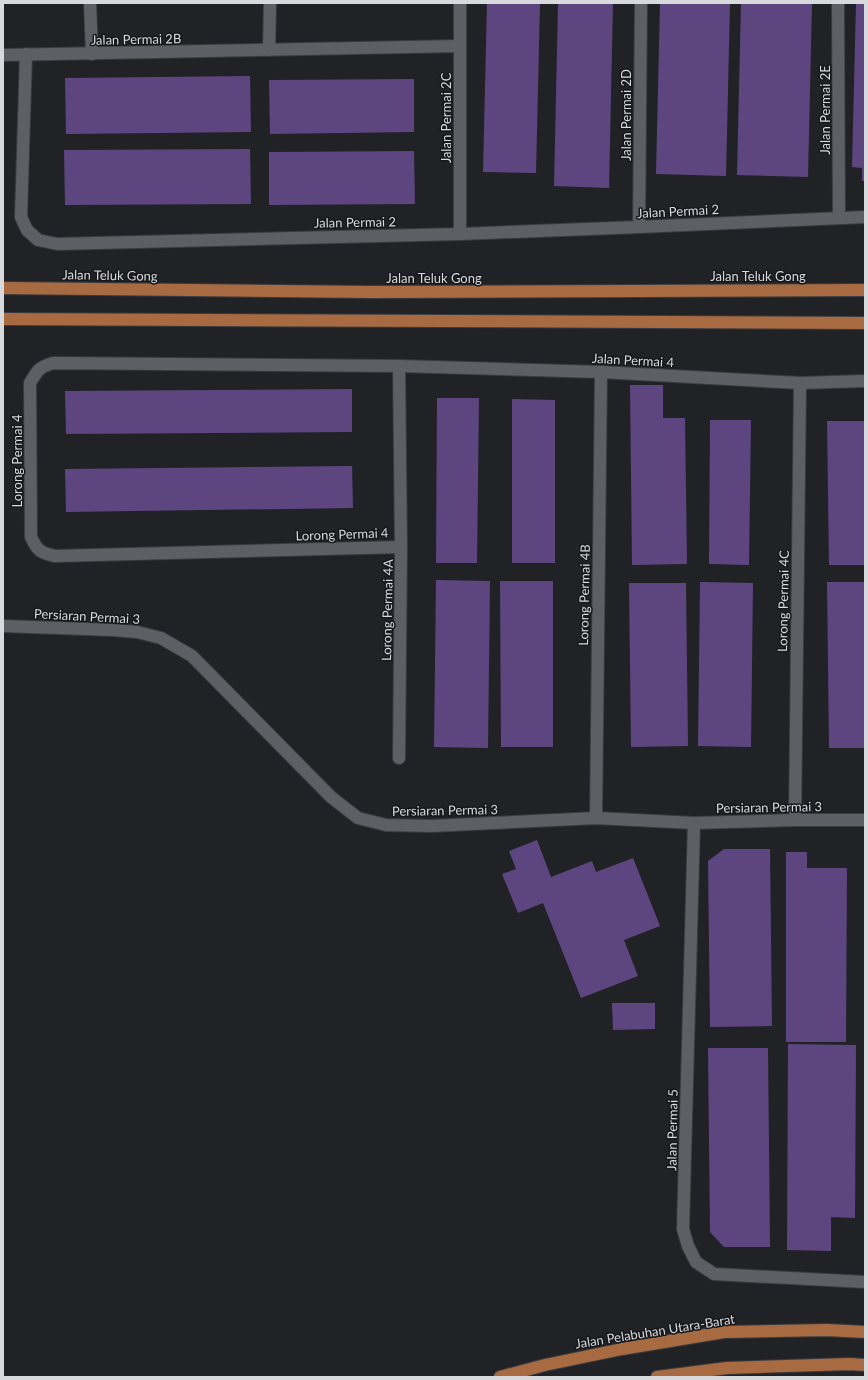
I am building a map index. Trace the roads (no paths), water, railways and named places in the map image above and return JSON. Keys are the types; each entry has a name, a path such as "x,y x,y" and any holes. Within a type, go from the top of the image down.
{"main road":[{"name":"Jalan Teluk Gong","path":"3,288 371,292 865,290"},
{"path":"3,319 865,323"},
{"name":"Jalan Pelabuhan Utara-Barat","path":"500,1377 546,1365 622,1349 724,1332 827,1330 865,1332"},
{"path":"657,1377 727,1368 850,1364 865,1365"}],"street":[{"path":"90,3 92,54"},
{"path":"269,50 270,3"},
{"name":"Jalan Permai 2C","path":"460,3 460,234"},
{"name":"Jalan Permai 2D","path":"639,227 641,3"},
{"name":"Jalan Permai 2E","path":"838,3 839,218"},
{"name":"Jalan Permai 2B","path":"3,55 460,46"},
{"name":"Jalan Permai 2","path":"26,54 21,217 27,230 38,240 56,244 460,234 865,217"},
{"name":"Lorong Permai 4","path":"398,366 53,364 41,367 30,383 31,536 36,547 43,554 55,556 401,547"},
{"name":"Jalan Permai 4","path":"398,366 601,372 800,383 865,382"},
{"name":"Lorong Permai 4A","path":"398,366 401,547 399,758"},
{"name":"Lorong Permai 4B","path":"596,818 601,372"},
{"name":"Lorong Permai 4C","path":"795,820 800,383"},
{"name":"Persiaran Permai 3","path":"3,626 131,632 161,638 192,656 331,798 358,818 386,826 424,826 596,818 694,823 795,820 865,820"},
{"name":"Jalan Permai 5","path":"694,823 683,1229 688,1246 696,1262 714,1274 865,1282"}]}
